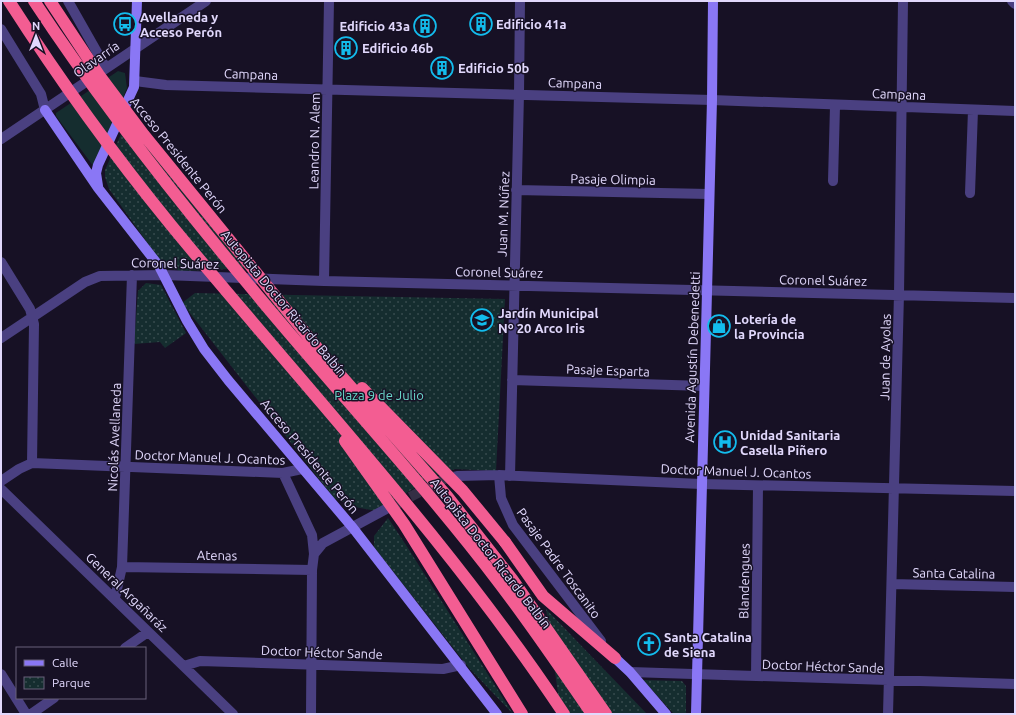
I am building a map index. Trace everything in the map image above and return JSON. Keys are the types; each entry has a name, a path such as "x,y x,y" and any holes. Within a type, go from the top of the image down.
{"highway":[{"path":"8,1 76,102 121,162 170,224 449,554 502,624 564,714"},
{"name":"Autopista Doctor Ricardo Balbín","path":"34,1 142,153 249,286 399,460 499,582 548,648 592,714"},
{"name":"Acceso Presidente Perón","path":"50,1 99,75 144,136 302,329 447,496 498,561 544,623 606,714"},
{"path":"302,329 417,442 467,495 505,542 542,596 615,658"},
{"path":"306,386 404,524 522,714"}],"main road":[{"path":"98,188 96,173 98,165 131,94 135,81 137,1"},
{"name":"Avenida Agustín Debenedetti","path":"696,714 712,100 713,1"},
{"name":"Acceso Presidente Perón","path":"45,110 98,188 164,275 187,321 204,349 302,469 353,528 461,665 497,714"},
{"path":"615,658 630,672 666,714"}],"street":[{"path":"68,1 106,68"},
{"name":"Olavarría","path":"1,139 206,1"},
{"name":"Leandro N. Alem","path":"324,281 329,1"},
{"name":"Juan M. Núñez","path":"510,476 516,190 520,94 520,1"},
{"name":"Juan de Ayolas","path":"888,714 895,488 903,1"},
{"path":"1012,1 1015,4"},
{"path":"1,28 41,94 45,110"},
{"name":"Campana","path":"135,81 166,85 712,100 1015,112"},
{"path":"833,181 835,106"},
{"path":"970,193 973,110"},
{"name":"Pasaje Olimpia","path":"516,190 709,194"},
{"path":"1,262 32,317 35,333 32,464"},
{"name":"Nicolás Avellaneda","path":"115,598 122,567 132,275"},
{"name":"Coronel Suárez","path":"1,338 92,278 100,276 164,275 324,281 1015,298"},
{"name":"Pasaje Esparta","path":"512,380 704,386"},
{"name":"Doctor Manuel J. Ocantos","path":"1,481 19,469 32,464 283,473 302,469"},
{"path":"283,473 312,535 314,554 312,570 311,714"},
{"name":"Doctor Manuel J. Ocantos","path":"457,476 510,476 758,486 1015,491"},
{"name":"Pasaje Padre Toscanito","path":"499,476 501,498 513,525 615,658"},
{"name":"Blandengues","path":"756,676 758,486"},
{"name":"General Argañaráz","path":"1,489 233,714"},
{"path":"314,554 323,544 386,509"},
{"name":"Atenas","path":"122,567 312,570"},
{"name":"Santa Catalina","path":"892,584 1015,587"},
{"path":"126,647 148,632"},
{"name":"Doctor Héctor Sande","path":"184,666 200,661 443,669 461,665"},
{"name":"Doctor Héctor Sande","path":"630,672 1015,684"},
{"path":"1,674 16,698"},
{"path":"17,699 26,714"},
{"path":"31,714 53,699"}],"green space":[{"path":"118,71 125,73 127,88 94,167 56,116 56,113"},
{"path":"130,114 256,268 180,271 164,266 109,189 105,177 105,170"},
{"path":"146,283 161,285 186,333 165,348 160,342 134,344 138,291"},
{"name":"Plaza 9 de Julio","path":"195,293 505,299 496,471 455,469 435,476 376,511 355,507 334,498 182,303"},
{"path":"388,518 513,714 469,668 374,547 374,536"},
{"path":"546,609 647,714 561,714"},
{"path":"643,680 682,681 686,686 686,714 674,714"}],"tunnel":[{"path":"397,504 444,479 456,476"}],"place":[{"name":"Avellaneda y Acceso Perón","path":"125,24"},
{"name":"Edificio 41a","path":"481,24"},
{"name":"Edificio 43a","path":"425,26"},
{"name":"Edificio 46b","path":"346,48"},
{"name":"Edificio 50b","path":"442,68"},
{"name":"Jardín Municipal Nº 20 Arco Iris","path":"482,320"},
{"name":"Lotería de la Provincia","path":"719,326"},
{"name":"Unidad Sanitaria Casella Piñero","path":"725,442"},
{"name":"Santa Catalina de Siena","path":"649,644"}]}
